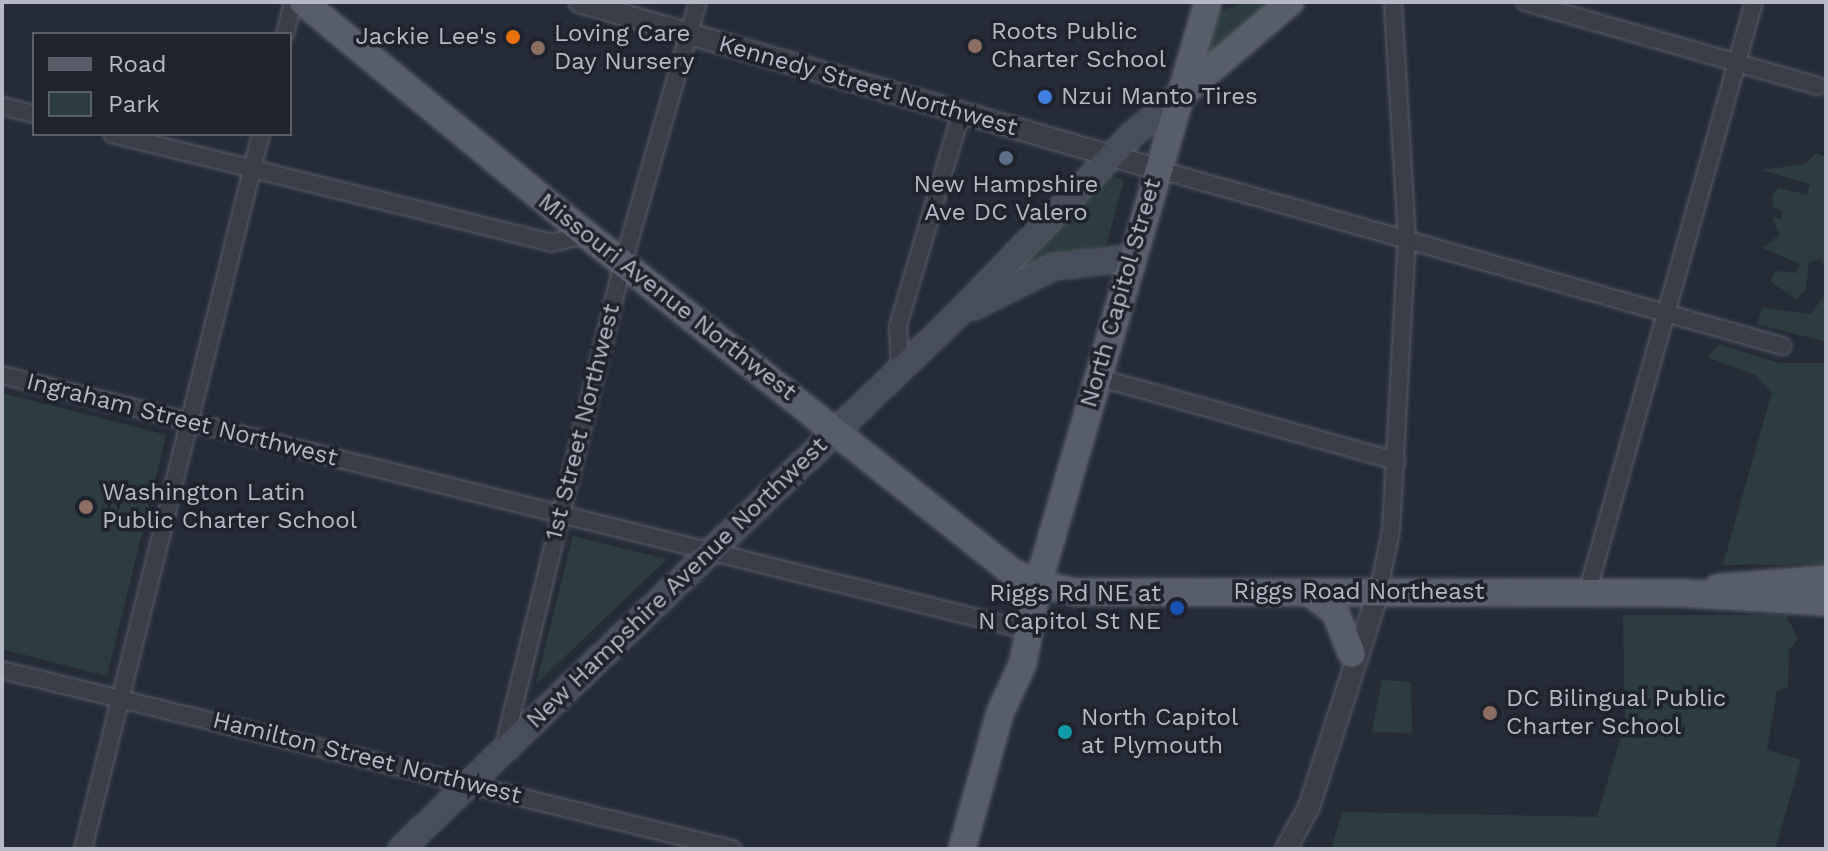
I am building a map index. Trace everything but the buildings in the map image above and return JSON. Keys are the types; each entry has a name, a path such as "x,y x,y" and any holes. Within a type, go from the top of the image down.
{"main road":[{"name":"Missouri Avenue Northwest","path":"303,2 587,235 1011,571 1038,584"},
{"name":"North Capitol Street","path":"1038,584 1205,2"},
{"path":"1175,100 1290,2"},
{"name":"New Hampshire Avenue Northwest","path":"401,849 954,318 1111,155 1175,100"},
{"name":"New Hampshire Avenue Northwest","path":"954,318 1053,267 1131,258"},
{"name":"Riggs Road Northeast","path":"1681,593 1826,579"},
{"path":"962,849 1000,713 1014,627 1038,584"},
{"path":"1000,713 1023,663 1038,584"},
{"name":"Riggs Road Northeast","path":"1038,584 1076,592 1681,593 1826,602"},
{"path":"1310,593 1335,612 1352,654"}],"street":[{"path":"286,32 293,2"},
{"name":"Kennedy Street Northwest","path":"579,2 1157,169"},
{"name":"1st Street Northwest","path":"502,752 623,263 698,2"},
{"path":"1286,849 1316,787 1352,654 1378,593 1396,461 1407,240 1393,2"},
{"path":"1525,2 1818,86"},
{"path":"1587,593 1754,2"},
{"path":"2,106 32,114"},
{"path":"900,369 898,326 961,113"},
{"path":"120,136 551,243 587,235"},
{"path":"83,849 260,136"},
{"path":"1157,169 1782,346"},
{"name":"Ingraham Street Northwest","path":"2,375 1014,627"},
{"path":"1097,377 1396,461"},
{"name":"Hamilton Street Northwest","path":"2,670 732,849"}],"green space":[{"path":"1246,2 1278,2 1206,63 1220,11"},
{"path":"1816,153 1826,157 1826,268 1820,259 1809,262 1806,290 1796,299 1770,281 1776,271 1796,273 1800,264 1763,248 1779,235 1773,217 1781,219 1783,211 1773,208 1772,195 1779,188 1807,195 1810,184 1762,170 1805,164"},
{"path":"1105,174 1124,180 1106,246 1066,253 997,281"},
{"path":"1826,293 1826,342 1757,324 1762,308 1811,314"},
{"path":"1719,344 1779,363 1826,363 1826,564 1723,565 1772,392 1755,375 1707,357"},
{"path":"2,393 166,435 107,676 2,649"},
{"path":"573,536 667,559 536,684"},
{"path":"1623,615 1786,615 1798,639 1789,651 1788,687 1777,691 1767,750 1801,760 1775,849 1331,849 1342,812 1597,817 1625,723"},
{"path":"1382,680 1411,682 1412,733 1372,732"}],"place":[{"name":"Jackie Lee's","path":"513,37"},
{"name":"Roots Public Charter School","path":"975,46"},
{"name":"Loving Care Day Nursery","path":"538,48"},
{"name":"Nzui Manto Tires","path":"1045,97"},
{"name":"New Hampshire Ave DC Valero","path":"1006,158"},
{"name":"Washington Latin Public Charter School","path":"86,507"},
{"name":"Riggs Rd NE at N Capitol St NE","path":"1177,608"},
{"name":"DC Bilingual Public Charter School","path":"1490,713"},
{"name":"North Capitol at Plymouth","path":"1065,732"}]}
